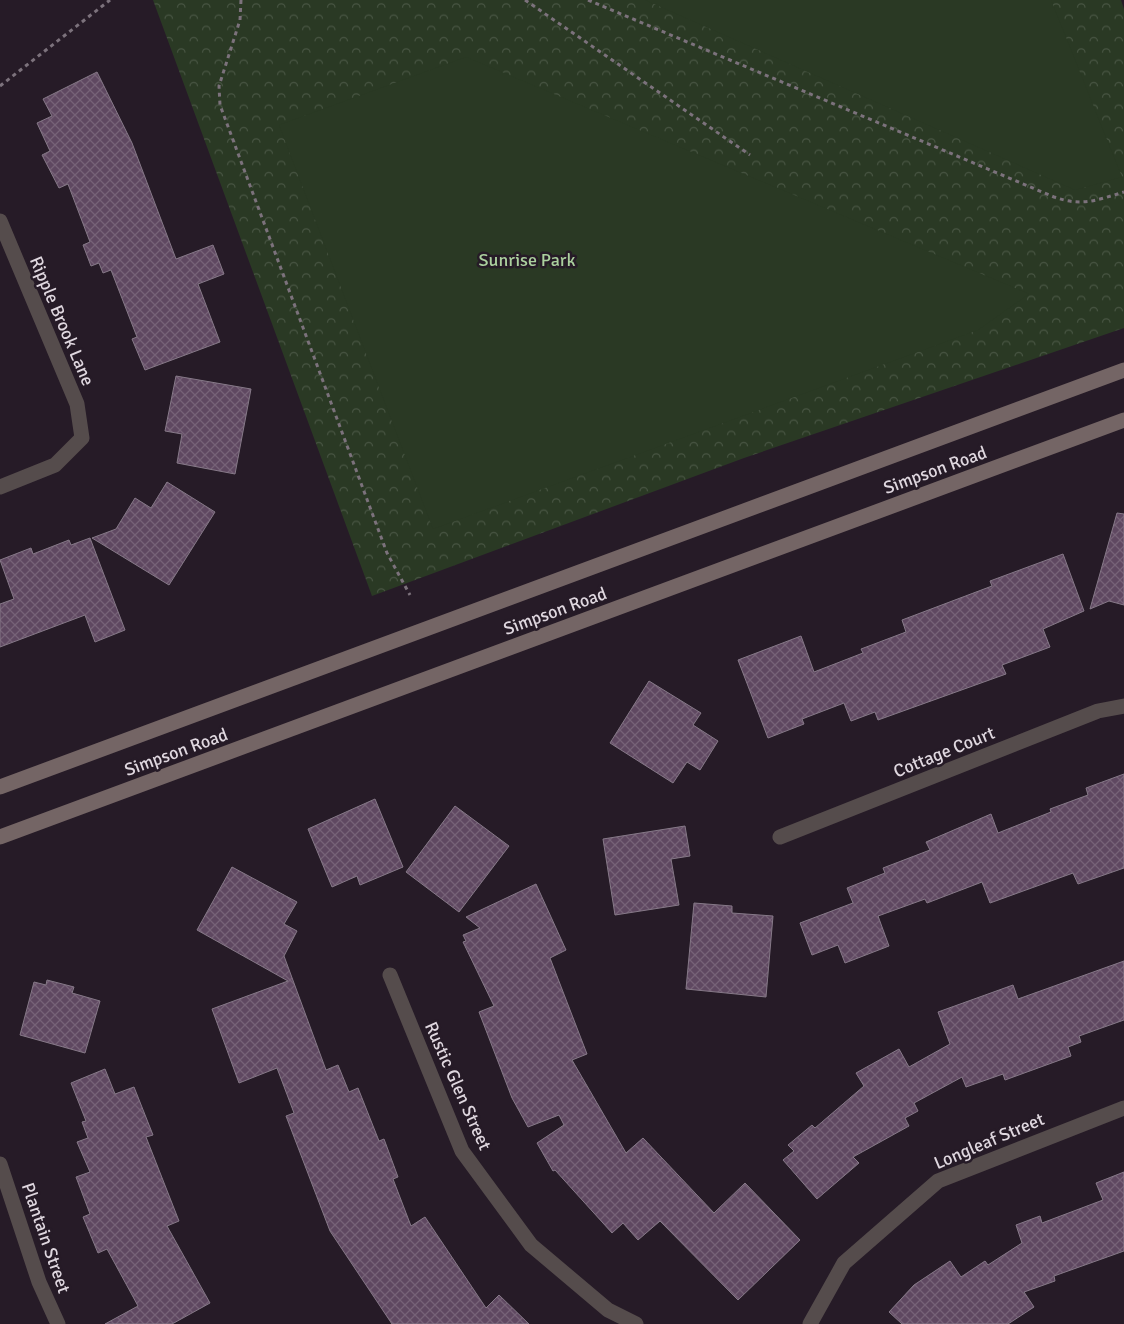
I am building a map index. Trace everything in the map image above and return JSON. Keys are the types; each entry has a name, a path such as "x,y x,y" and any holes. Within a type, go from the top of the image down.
{"main road":[{"name":"Simpson Road","path":"0,787 1124,370"},
{"name":"Simpson Road","path":"0,837 1124,420"}],"street":[{"name":"Ripple Brook Lane","path":"0,221 77,404 82,438 55,465 0,487"},
{"name":"Cottage Court","path":"780,837 1098,711 1124,706"},
{"name":"Rustic Glen Street","path":"390,975 462,1151 531,1245 608,1310 636,1324"},
{"name":"Longleaf Street","path":"810,1324 844,1263 938,1181 1124,1108"},
{"name":"Plantain Street","path":"0,1164 39,1282 58,1324"}],"path":[{"path":"0,86 110,0"},
{"path":"241,0 240,20 219,86 220,105 387,553 410,595"},
{"path":"525,0 750,155"},
{"path":"588,0 1072,204 1098,200 1124,192"}],"green space":[{"name":"Sunrise Park","path":"153,0 1121,0 1124,9 1124,328 744,458 372,596"},
{"path":"645,0 1051,0 1122,177 1075,190"},
{"path":"466,57 1029,294 978,330 433,529 279,125"}],"building":[{"path":"97,72 132,143 176,259 213,245 224,274 198,284 220,342 145,370 132,339 137,337 111,270 103,273 99,263 91,266 83,245 90,242 68,184 59,188 42,155 50,151 37,123 52,116 43,99"},
{"path":"176,376 251,389 235,474 177,463 182,434 165,431"},
{"path":"167,482 215,512 169,585 92,538 116,529 135,498 151,508"},
{"path":"1117,513 1124,514 1124,605 1109,601 1090,609"},
{"path":"90,538 125,630 95,642 85,615 0,647 0,604 14,599 0,560 31,548 33,554 69,540 71,545"},
{"path":"1063,554 1084,611 1043,629 1050,647 1002,665 1006,674 878,720 875,712 851,721 844,703 802,719 804,724 768,738 738,660 801,636 814,672 863,653 861,649 906,632 902,620 992,586 990,581"},
{"path":"649,681 701,713 693,725 718,741 700,770 687,762 673,783 610,743"},
{"path":"1124,774 1124,868 1078,884 1073,873 990,903 982,882 927,903 925,899 878,916 889,946 845,963 838,945 812,955 800,923 853,903 847,888 885,873 883,868 930,850 926,842 991,814 998,833 1051,812 1050,809 1088,795 1086,788"},
{"path":"375,799 403,867 360,885 357,876 332,887 308,829"},
{"path":"455,806 509,846 459,912 406,872"},
{"path":"685,826 690,856 671,859 679,905 615,915 603,839"},
{"path":"232,867 297,902 284,924 297,931 284,956 326,1070 338,1065 349,1092 358,1088 379,1141 384,1139 398,1177 393,1179 411,1226 425,1217 486,1308 499,1295 529,1324 392,1324 330,1231 286,1116 294,1113 277,1068 239,1083 212,1009 288,981 197,930"},
{"path":"536,884 566,950 550,958 587,1054 572,1060 626,1153 643,1138 714,1213 745,1183 800,1240 738,1300 660,1221 638,1240 623,1223 612,1233 555,1170 553,1171 537,1143 564,1125 559,1115 528,1127 512,1098 479,1012 494,1006 463,942 466,941 463,935 480,928 466,917"},
{"path":"694,903 732,906 732,913 773,916 766,997 686,989"},
{"path":"1124,961 1124,1020 1079,1036 1081,1042 1068,1047 1071,1056 1005,1080 1003,1074 966,1087 962,1077 914,1103 918,1111 905,1118 909,1126 853,1157 859,1163 817,1199 783,1160 794,1151 788,1145 812,1125 815,1128 864,1086 856,1073 899,1049 909,1067 950,1044 938,1012 1013,985 1018,999"},
{"path":"47,980 74,987 72,993 100,1001 85,1053 20,1035 34,982 46,985"},
{"path":"105,1069 115,1094 134,1087 153,1135 146,1137 179,1221 167,1226 210,1303 172,1324 105,1324 138,1306 107,1249 98,1253 83,1217 90,1214 76,1177 90,1172 77,1142 88,1138 82,1122 86,1121 71,1083"},
{"path":"1124,1172 1124,1251 1054,1276 1055,1281 1024,1292 1034,1307 1008,1324 902,1324 889,1312 914,1285 950,1261 961,1277 985,1261 988,1265 1022,1243 1016,1225 1040,1216 1042,1223 1103,1200 1096,1183"}]}
